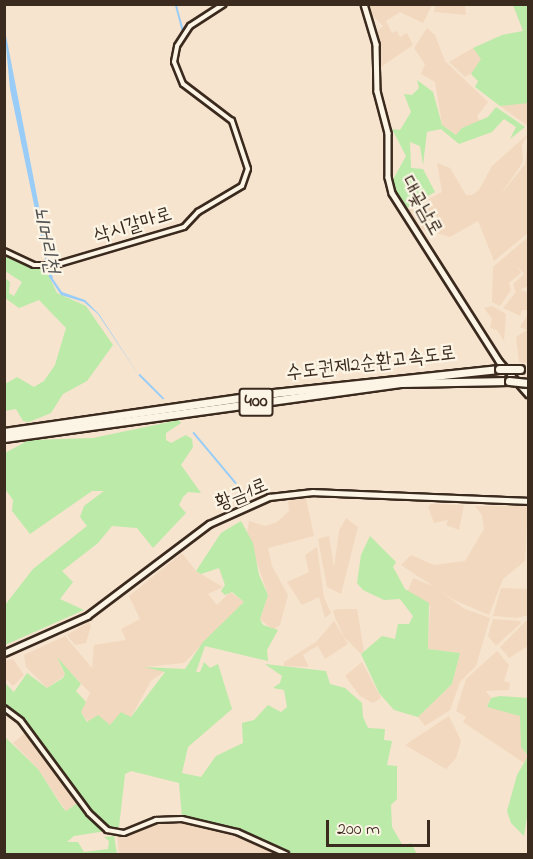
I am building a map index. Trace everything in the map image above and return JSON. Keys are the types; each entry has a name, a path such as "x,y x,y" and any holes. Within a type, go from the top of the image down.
{"highway":[{"name":"수도권제2순환고속도로","path":"4,432 274,393 499,369 528,370"},
{"name":"수도권제2순환고속도로","path":"4,438 402,383 509,381 528,383"}],"street":[{"name":"삭시갈마로","path":"4,250 46,266 54,266 184,227 198,212 242,186 248,169 232,121 183,84 174,62 177,46 190,26 224,4"},
{"name":"대곶남로","path":"364,4 376,44 377,91 388,133 388,177 392,193 499,361 528,394"},
{"name":"황금1로","path":"4,653 87,616 209,524 269,497 313,492 528,501"},
{"path":"4,708 21,721 89,813 107,830 124,833 156,820 182,819 224,828 286,855"}],"shaded area":[{"path":"367,4 432,5 423,23 400,12 386,21 392,33 397,31 400,37 407,33 413,45 381,67 378,31 383,26 370,13"},
{"path":"465,4 466,15 434,12 435,5"},
{"path":"427,28 435,35 445,61 488,102 477,116 480,121 461,129 457,135 442,125 435,82 421,74 425,64 414,48"},
{"path":"473,48 481,59 478,69 465,77 449,62"},
{"path":"520,103 528,103 528,126 500,106"},
{"path":"528,134 522,145 523,162 499,197 525,164 528,140 528,233 494,261 478,221 450,237 422,229 408,210 442,192 437,163 450,168 466,195 472,195 479,190 492,166"},
{"path":"528,237 528,286 520,290 528,292 528,310 522,310 520,316 503,308 516,292 513,284 524,274 517,266 521,273 509,283 511,290 500,306 492,302 493,267"},
{"path":"492,306 506,314 504,341 497,330 490,328 492,319 484,308"},
{"path":"528,314 528,364 519,362 516,337 527,330 520,327"},
{"path":"306,498 314,536 268,548 272,566 288,595 280,625 273,630 260,619 268,595 247,533 249,521 265,526 277,522 289,511 288,501"},
{"path":"431,504 464,505 459,530 446,525 448,520 434,523 428,507"},
{"path":"475,506 528,506 525,561 503,579 489,615 454,600 401,565 411,555 434,565 465,561 484,529 482,515"},
{"path":"346,518 358,527 341,594 327,587 318,539 329,536 334,567 339,531"},
{"path":"317,547 324,597 331,613 325,618 319,597 302,605 287,582 309,572 305,555"},
{"path":"182,553 196,571 223,587 208,594 217,605 230,592 244,602 184,663 145,667 165,671 151,681 131,717 110,725 89,723 81,712 90,693 57,658 65,675 47,688 26,667 24,655 65,636 92,668 94,645 126,640 121,629 140,619 129,596"},
{"path":"413,578 435,587 463,608 490,618 476,666 460,682 450,710 425,726 418,717 452,684 460,653 428,649 430,606 408,591"},
{"path":"501,588 528,589 528,615 517,618 493,616"},
{"path":"357,609 364,651 361,654 344,637 333,611"},
{"path":"493,619 520,621 521,623 496,646 488,636"},
{"path":"528,619 528,646 509,658 500,647"},
{"path":"334,621 348,644 325,659 318,646 310,650 303,655 309,667 284,666 284,662 316,642"},
{"path":"89,622 91,626 86,643 75,645 67,635"},
{"path":"497,651 509,665 504,681 510,683 509,690 486,691 491,698 487,706 520,716 524,752 528,756 524,763 463,722 466,717 456,711 466,679"},
{"path":"13,659 24,675 13,686 4,677 5,661"},
{"path":"362,662 381,698 373,703 360,696 345,676"},
{"path":"449,716 461,741 456,758 446,769 405,745"},
{"path":"27,731 79,802 66,811 38,769 13,743"},
{"path":"158,822 187,822 232,832 282,854 119,854 117,835"}],"green space":[{"path":"513,5 528,5 528,103 500,106 475,87 478,81 471,74 481,59 473,48 502,35 523,31"},
{"path":"417,80 433,92 442,125 456,135 462,128 488,117 496,107 525,127 510,139 516,127 504,119 492,132 459,144 441,129 427,132 423,165 420,146 410,142 411,168 423,169 435,192 407,208 391,183 406,156 392,129 400,130 411,112 404,94 412,95 419,88"},
{"path":"5,253 46,270 57,293 86,306 113,345 87,381 63,394 51,413 29,422 23,421 16,409 5,411 5,384 17,377 34,387 44,381 55,365 66,328 39,300 19,308 5,298 5,278 10,282 9,293 14,296 22,282 5,271"},
{"path":"179,420 181,423 166,433 166,440 171,443 186,435 192,439 193,447 181,465 201,493 188,492 183,497 179,505 186,513 153,548 137,528 112,526 98,543 62,571 73,582 60,599 84,610 5,645 5,605 33,569 87,526 80,517 84,506 104,491 92,491 30,534 12,511 13,500 5,489 5,453 29,440 93,438"},
{"path":"241,521 253,543 259,575 268,595 260,619 263,625 278,630 267,650 268,661 205,646 196,672 200,672 204,662 210,668 218,664 232,709 188,747 182,773 201,777 216,756 243,743 242,723 254,720 268,705 281,712 287,707 284,690 273,688 280,683 282,676 265,664 326,671 330,684 345,688 362,703 363,717 368,728 385,729 384,740 392,741 387,765 397,766 397,799 391,805 392,827 403,846 411,843 417,854 289,854 235,830 182,818 179,783 131,771 125,774 119,827 109,829 82,801 24,722 5,706 4,682 14,692 27,673 47,688 63,678 65,674 57,657 81,684 76,691 86,702 81,712 87,722 98,715 110,725 121,712 131,717 165,672 144,667 185,669 203,642 244,602 232,592 225,595 221,591 225,585 219,568 201,574 196,571 221,533"},
{"path":"370,536 396,562 393,567 405,589 429,603 428,649 460,653 452,684 418,717 394,710 379,693 361,654 382,636 395,639 398,624 409,624 413,616 400,599 384,600 363,590 357,583 361,555"},
{"path":"500,696 528,698 528,756 521,747 520,716 487,707 491,698"},
{"path":"4,736 38,769 66,811 79,802 106,831 74,836 67,842 78,842 84,852 108,849 109,841 104,837 114,836 117,854 5,854"},
{"path":"528,756 528,810 524,836 511,823 507,811 517,775"}],"water":[{"path":"4,25 53,279 62,292 85,300 99,314 140,377 98,314 84,302 61,295 49,277 10,89"}],"waterway":[{"path":"176,4 183,31"},
{"name":"뇌머리천","path":"140,375 163,398"},
{"name":"뇌머리천","path":"194,433 236,483"}]}
